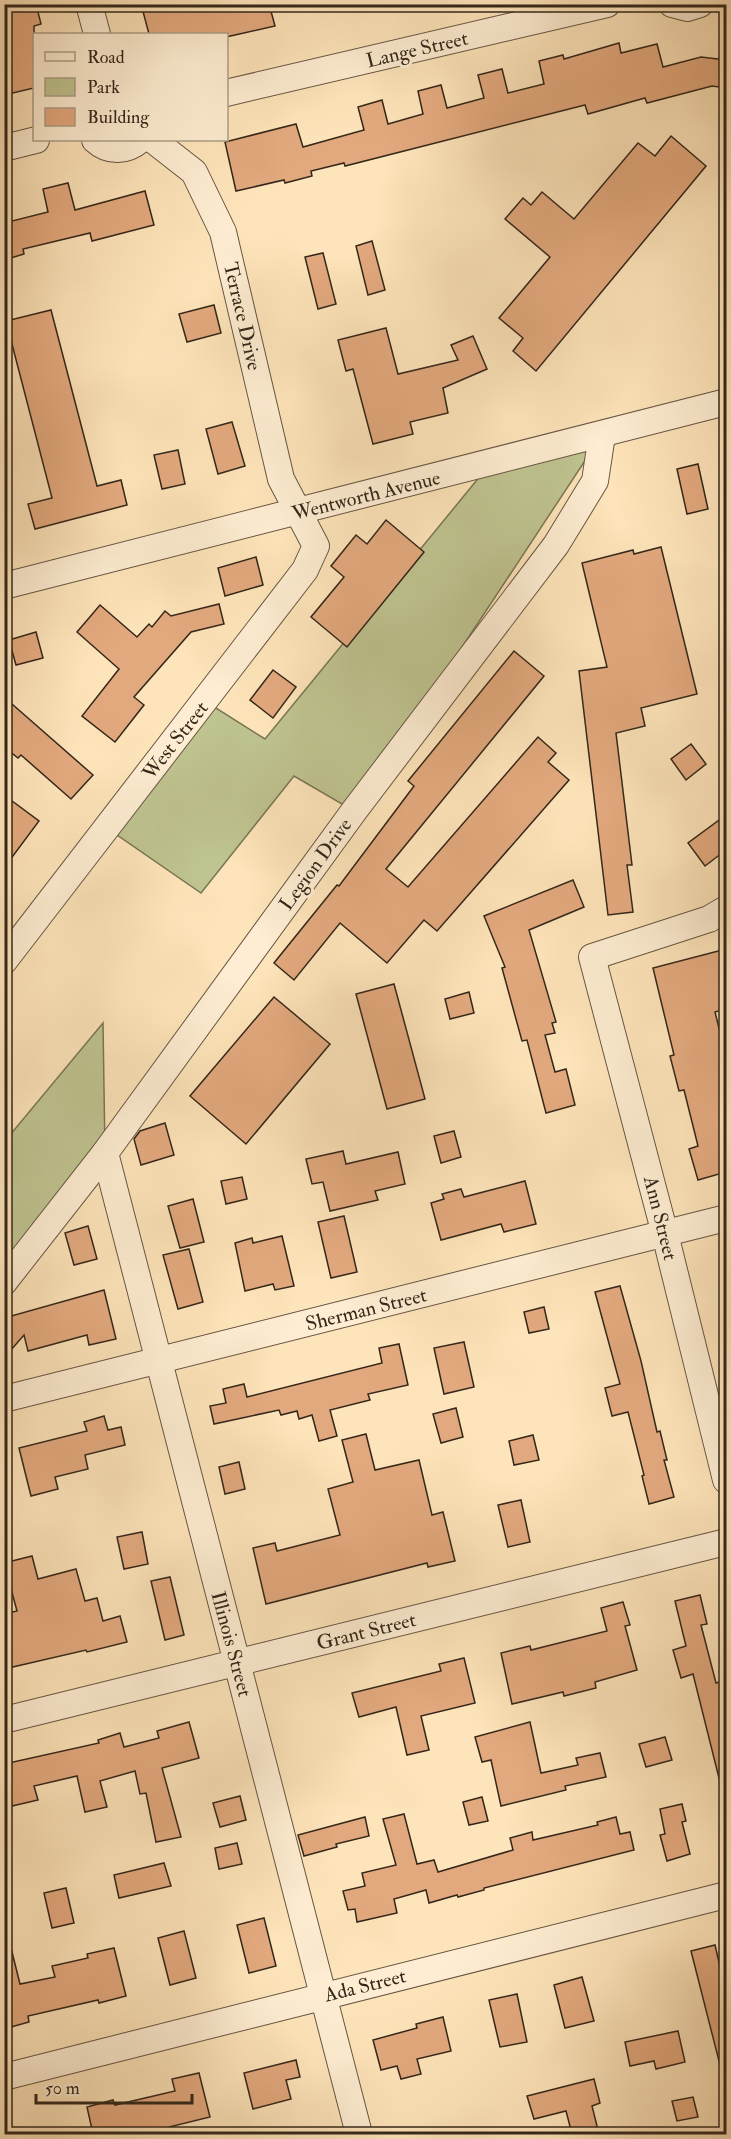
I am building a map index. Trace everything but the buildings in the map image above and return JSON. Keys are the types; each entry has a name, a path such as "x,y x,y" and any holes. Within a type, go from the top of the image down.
{"street":[{"path":"89,4 97,33"},
{"name":"Lange Street","path":"228,93 607,4"},
{"path":"672,4 687,8 700,4"},
{"path":"4,148 33,141"},
{"path":"97,141 108,148 119,150 130,147 139,141"},
{"name":"Terrace Drive","path":"154,141 194,172 223,232 281,479 299,512"},
{"name":"Wentworth Avenue","path":"4,586 726,402"},
{"name":"Legion Drive","path":"4,1282 105,1153 354,811 556,545 595,481 602,435"},
{"name":"West Street","path":"4,961 304,570 316,546 299,512"},
{"name":"Ann Street","path":"726,909 709,919 592,957 665,1234 726,1480"},
{"name":"Illinois Street","path":"105,1153 359,2134"},
{"name":"Sherman Street","path":"4,1399 726,1218"},
{"name":"Grant Street","path":"4,1720 726,1542"},
{"name":"Ada Street","path":"4,2077 726,1895"}],"green space":[{"path":"602,435 354,811 294,776 201,893 107,828 205,701 265,739 490,464"},
{"path":"103,1023 105,1153 5,1282 5,1141"}]}
